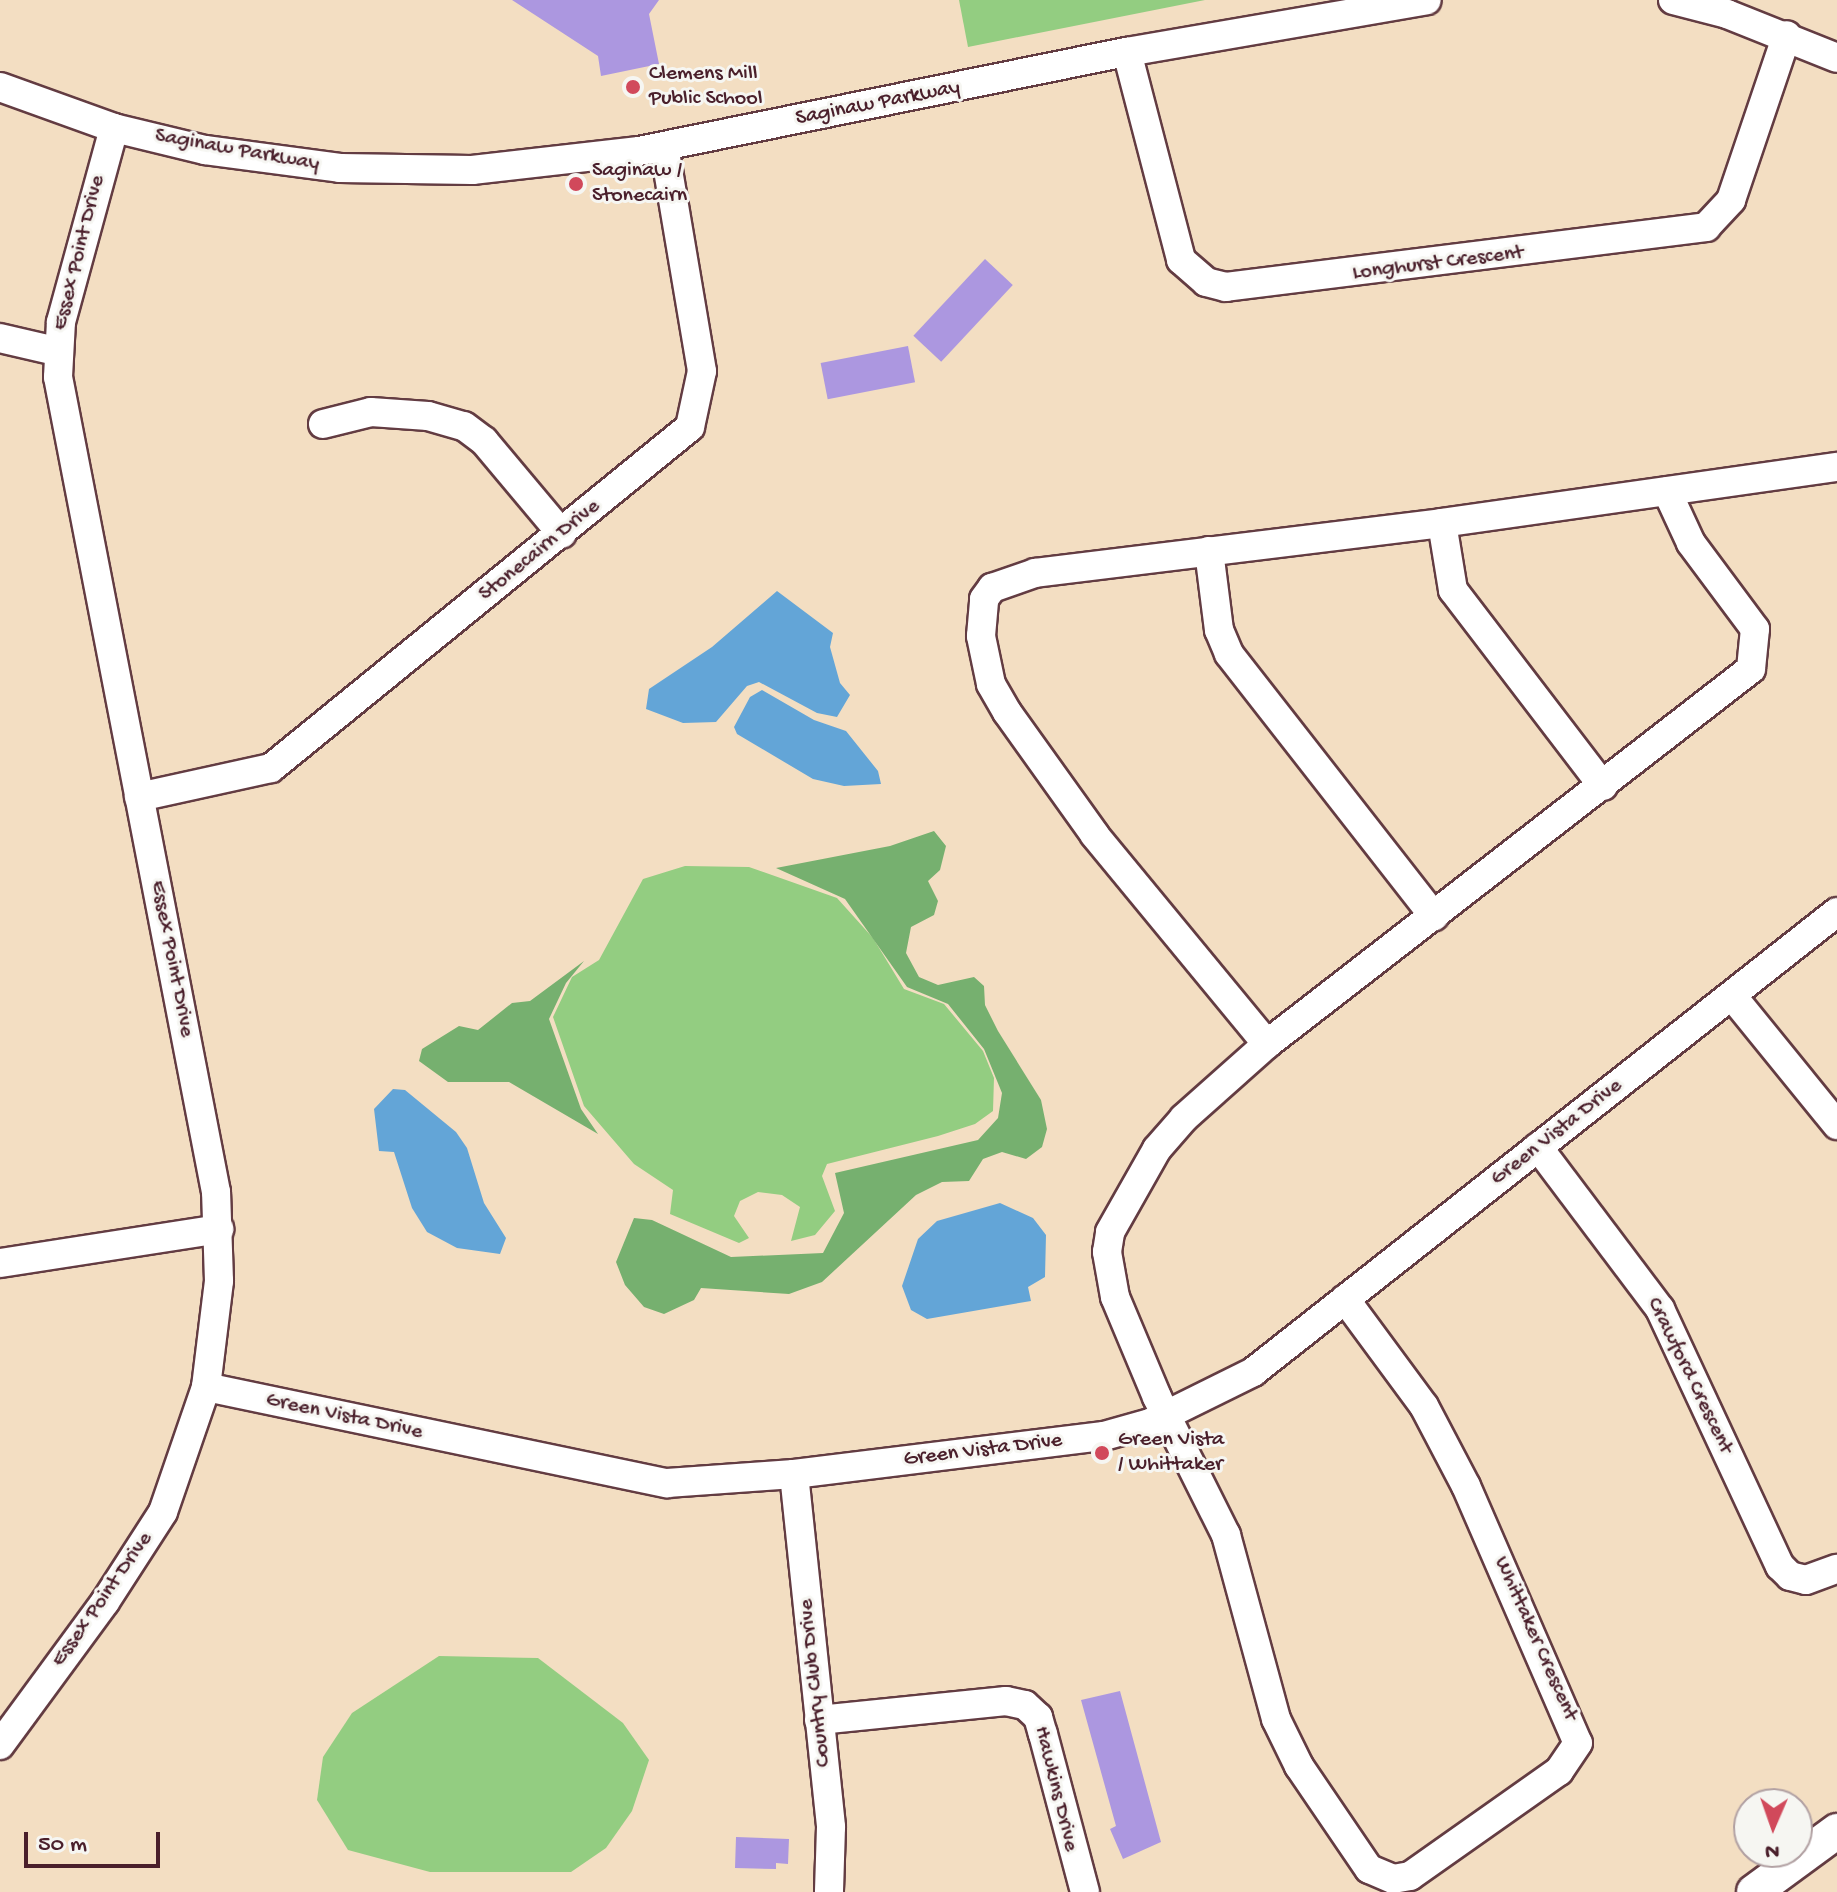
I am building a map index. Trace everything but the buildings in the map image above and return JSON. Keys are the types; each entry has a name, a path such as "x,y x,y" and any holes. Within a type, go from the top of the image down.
{"main road":[{"path":"1754,1892 1837,1831"}],"street":[{"name":"Saginaw Parkway","path":"0,87 114,128 265,160 370,169 529,166 664,146 1127,52 1427,0"},
{"path":"1673,0 1787,35 1837,58"},
{"name":"Longhurst Crescent","path":"1127,52 1181,260 1206,282 1238,287 1706,227 1731,200 1787,35"},
{"name":"Essex Point Drive","path":"0,1745 105,1602 163,1512 206,1387 219,1229 56,351 114,128"},
{"name":"Stonecairn Drive","path":"139,797 271,768 690,427 697,411 702,371 664,146"},
{"path":"0,338 56,351"},
{"path":"323,424 371,412 428,416 464,426 484,441 562,534"},
{"path":"1267,1044 1033,754 991,684 981,636 984,599 1005,579 1442,523 1837,467"},
{"path":"1168,1418 1115,1297 1107,1252 1110,1232 1157,1149 1184,1118 1267,1044 1740,682 1755,657 1755,629 1691,543 1667,491"},
{"path":"1442,523 1453,590 1603,786"},
{"path":"1209,551 1219,630 1229,654 1434,916"},
{"name":"Green Vista Drive","path":"206,1387 633,1479 726,1481 794,1474 1104,1436 1168,1418 1253,1372 1733,997 1837,912"},
{"path":"1733,997 1837,1125"},
{"name":"Crawford Crescent","path":"1538,1147 1660,1309 1780,1566 1790,1576 1806,1580 1837,1569"},
{"path":"0,1263 219,1229"},
{"name":"Whittaker Crescent","path":"1168,1418 1226,1535 1276,1719 1299,1766 1369,1869 1380,1877 1410,1876 1559,1771 1578,1743 1466,1486 1424,1406 1345,1299"},
{"name":"Country Club Drive","path":"794,1474 831,1827 829,1892"},
{"name":"Hawkins Drive","path":"819,1720 1006,1701 1025,1705 1038,1717 1085,1892"}],"green space":[{"path":"959,0 1205,0 968,47"},
{"path":"934,831 946,846 940,870 928,881 938,901 934,915 911,927 906,953 919,977 938,985 974,977 984,986 985,1005 998,1031 1041,1100 1047,1129 1042,1147 1026,1159 1002,1152 983,1159 969,1181 942,1182 916,1195 822,1282 789,1294 701,1288 694,1300 664,1314 644,1307 625,1285 616,1262 634,1218 652,1220 731,1257 823,1253 844,1213 835,1173 978,1140 998,1118 1002,1093 984,1049 948,1004 907,987 845,899 776,868 890,846"},
{"path":"685,866 749,867 837,898 873,938 904,989 944,1004 983,1051 994,1078 993,1111 975,1124 938,1136 827,1164 822,1176 835,1211 815,1235 791,1241 800,1207 782,1195 758,1192 740,1201 734,1216 749,1238 739,1243 670,1214 673,1190 634,1164 584,1106 553,1017 572,977 599,960 643,879"},
{"path":"584,961 566,983 549,1019 581,1109 598,1134 509,1082 448,1082 419,1061 422,1049 459,1026 478,1030 512,1003 530,1001"},
{"path":"439,1656 538,1658 623,1723 649,1760 632,1811 606,1848 571,1872 430,1872 348,1850 317,1800 323,1757 352,1713"}],"water":[{"path":"777,591 833,633 830,647 840,683 850,695 837,717 817,713 759,682 747,686 716,722 683,723 646,709 649,689 712,647"},
{"path":"762,690 814,720 846,731 878,771 881,784 844,786 813,779 737,734 734,727 750,697"},
{"path":"393,1089 405,1090 456,1132 467,1148 484,1203 506,1238 500,1254 457,1248 427,1232 412,1208 394,1152 379,1151 374,1109"},
{"path":"1000,1203 1033,1218 1046,1235 1045,1277 1028,1287 1031,1301 927,1319 911,1310 902,1286 918,1239 937,1221"}],"place":[{"name":"Clemens Mill Public School","path":"633,87"},
{"name":"Saginaw / Stonecairn","path":"576,184"},
{"name":"Green Vista / Whittaker","path":"1102,1453"}]}
